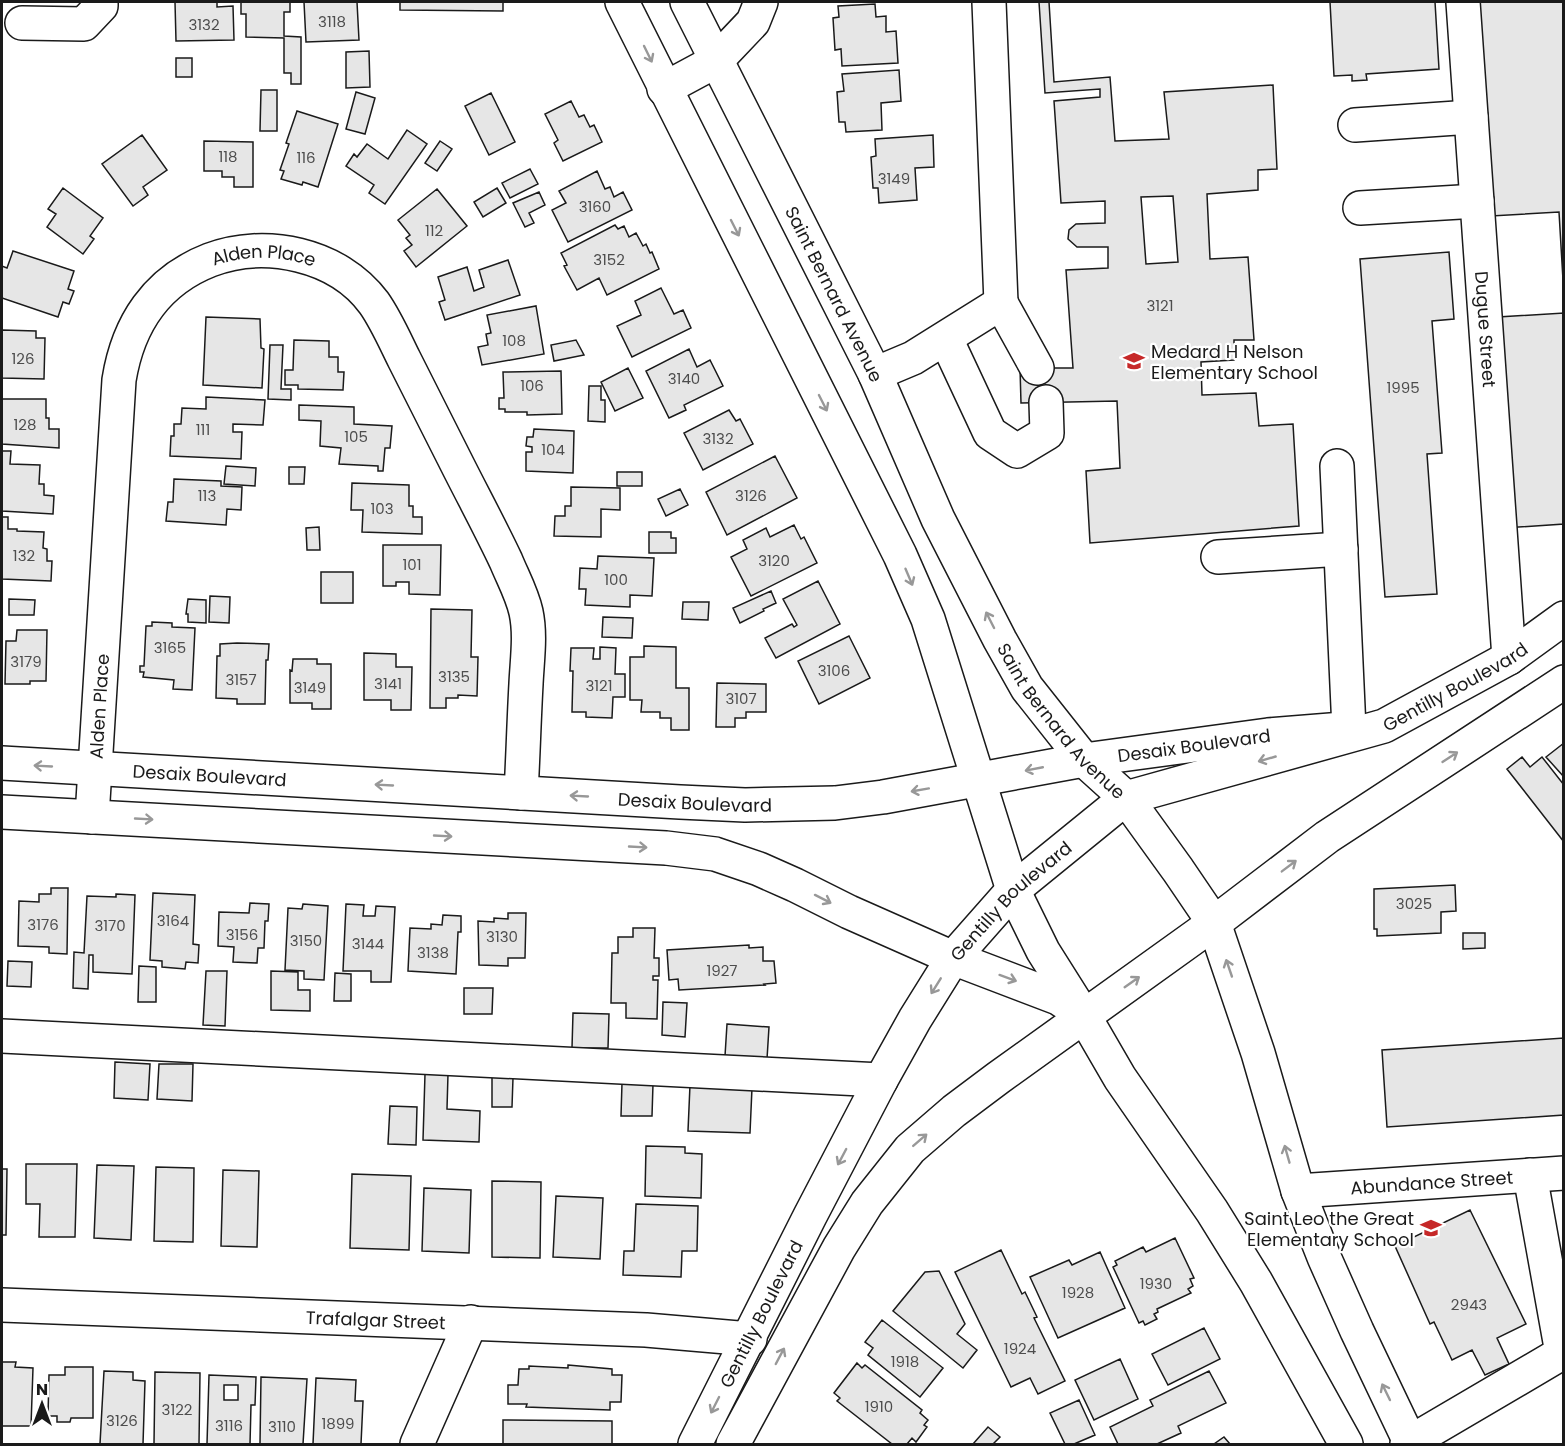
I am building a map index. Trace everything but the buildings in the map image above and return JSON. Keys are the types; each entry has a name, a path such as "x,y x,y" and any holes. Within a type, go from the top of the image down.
{"street":[{"path":"15,15 84,24 101,6 101,2"},
{"path":"622,2 900,555 927,619 1013,890 1043,951 1120,1078 1212,1211 1256,1282 1346,1444"},
{"name":"Saint Bernard Avenue","path":"687,2 875,374 938,519 1027,688 1084,760 1126,798 1214,923 1258,1053 1298,1191 1347,1310 1409,1443"},
{"path":"664,88 717,61 753,22 761,2"},
{"path":"989,2 1000,303 1037,368"},
{"name":"Dugue Street","path":"1463,2 1509,658"},
{"path":"1355,125 1471,117"},
{"path":"1360,208 1477,201"},
{"name":"Alden Place","path":"92,817 119,380 127,345 137,322 159,293 187,271 220,256 244,251 268,250 304,256 347,278 374,303 500,548 519,590 526,613 528,646 520,793"},
{"path":"875,374 913,358 1000,303"},
{"path":"946,339 990,433 1017,450 1047,433 1046,402"},
{"path":"1337,466 1349,729"},
{"path":"1218,557 1341,549"},
{"name":"Gentilly Boulevard","path":"695,1444 881,1080 953,958 1013,890 1126,798 1384,726 1509,658 1563,618"},
{"name":"Gentilly Boulevard","path":"734,1444 839,1248 867,1203 910,1149 963,1104 1214,923 1327,837 1563,682"},
{"name":"Desaix Boulevard","path":"2,763 680,802 792,805 883,797 1084,760 1268,735 1384,726"},
{"path":"2,812 666,848 715,854 759,869 953,958 1058,998 1084,1016"},
{"path":"2,1036 881,1080"},
{"name":"Abundance Street","path":"1298,1191 1563,1173"},
{"path":"1409,1443 1563,1353 1530,1175"},
{"name":"Trafalgar Street","path":"2,1305 471,1322 646,1330 750,1339"},
{"path":"417,1444 471,1322"}],"place":[{"name":"Medard H Nelson Elementary School","path":"1134,361"},
{"name":"Saint Leo the Great Elementary School","path":"1431,1228"}]}
